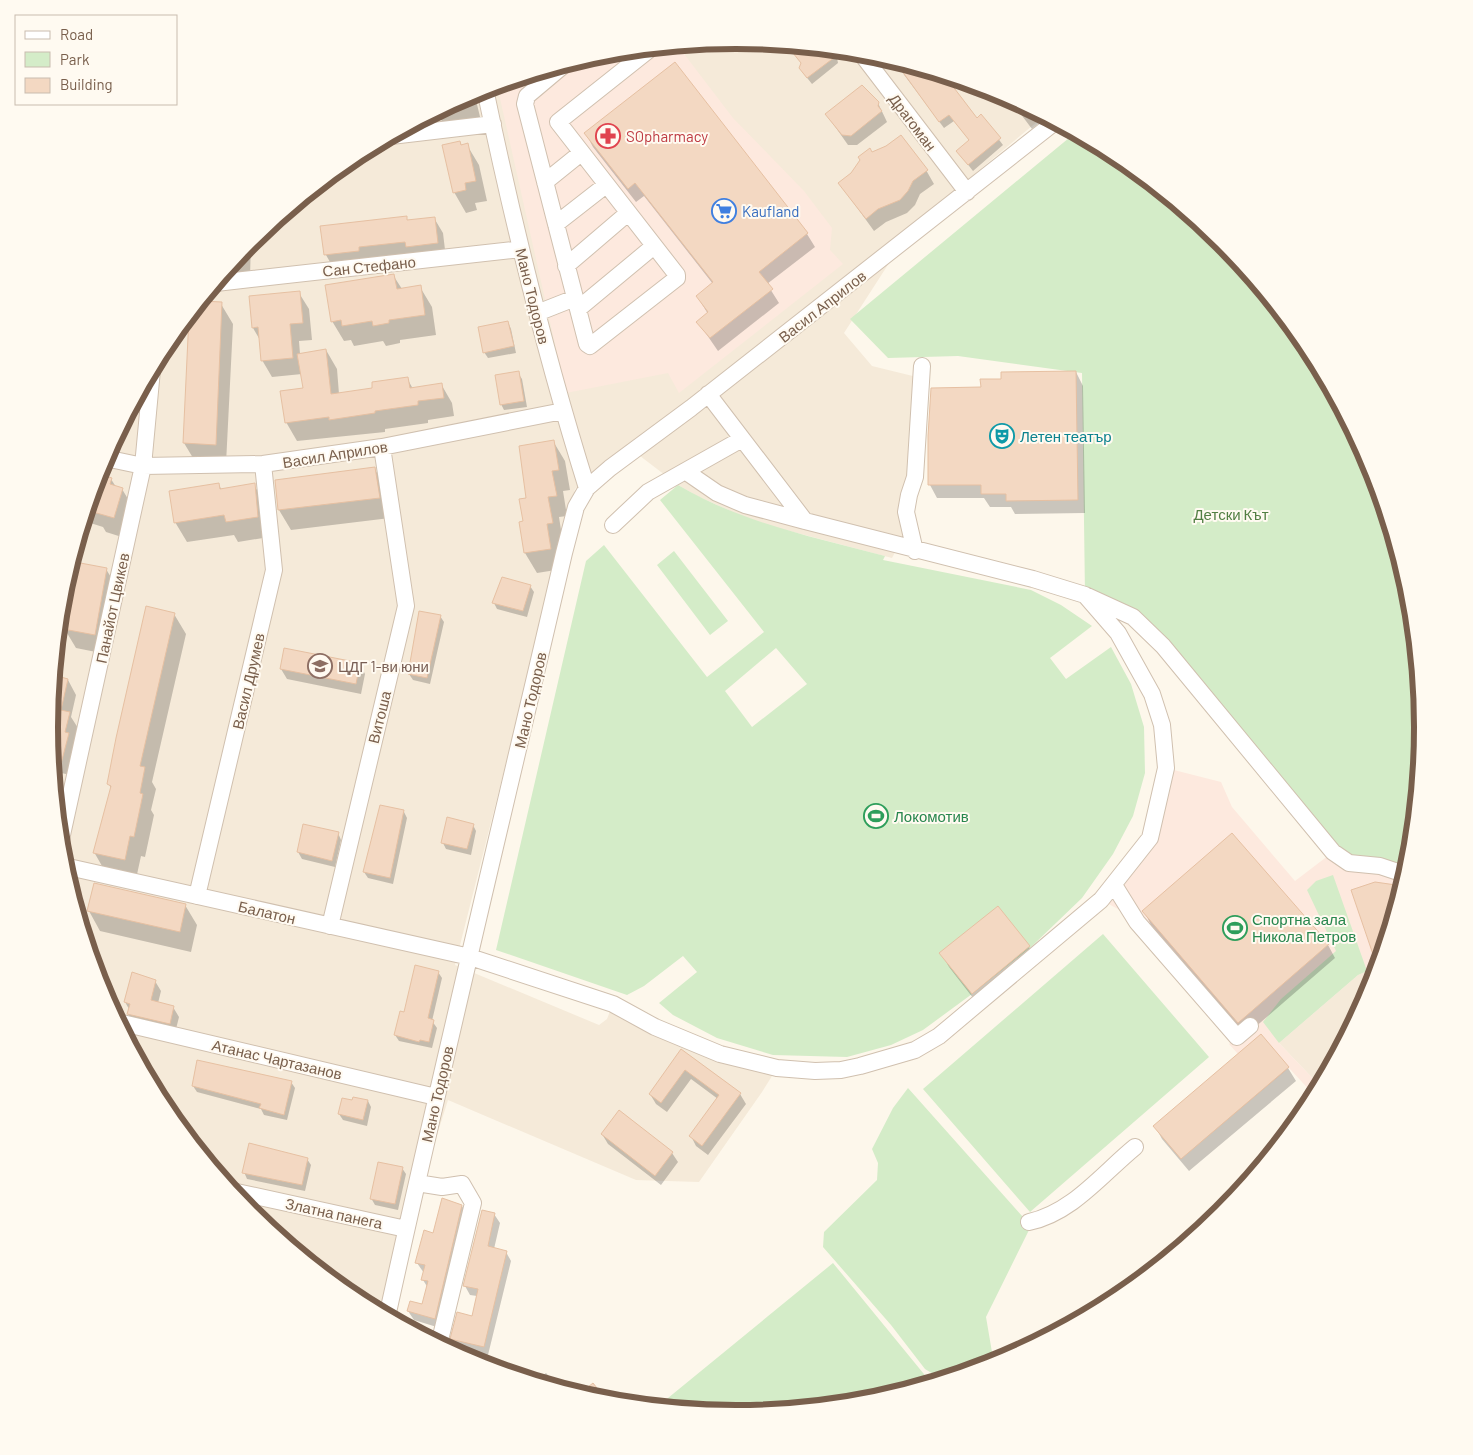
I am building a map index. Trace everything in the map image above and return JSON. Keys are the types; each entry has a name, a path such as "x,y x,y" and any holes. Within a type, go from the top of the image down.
{"street":[{"path":"554,74 525,100 587,344 593,346 677,278 675,272 558,122 640,56"},
{"name":"Драгоман","path":"867,62 966,192"},
{"name":"Мано Тодоров","path":"388,1310 436,1097 564,553 576,508 587,488 563,411 537,312 487,96"},
{"path":"408,134 493,124"},
{"name":"Васил Априлов","path":"587,488 610,468 708,394 1050,126"},
{"path":"545,182 581,153"},
{"path":"556,224 606,185"},
{"path":"566,266 628,213"},
{"path":"537,312 576,303 654,246"},
{"name":"Сан Стефано","path":"224,282 521,249"},
{"path":"915,551 906,512 908,495 916,477 922,366"},
{"name":"Панайот Цвикев","path":"65,822 143,466 149,388"},
{"path":"708,394 805,521"},
{"name":"Васил Априлов","path":"113,460 143,466 263,464 382,447 563,411"},
{"path":"613,526 648,492 742,440"},
{"name":"Витоша","path":"330,926 406,606 382,447"},
{"name":"Васил Друмев","path":"197,896 274,570 263,464"},
{"path":"685,470 717,493 745,505 915,551 1033,579 1085,595 1133,617 1163,646 1333,852 1349,863 1380,866 1399,872"},
{"name":"Балатон","path":"73,868 470,957 613,1004 655,1027 720,1054 789,1070 841,1070 915,1050 939,1036 1045,949 1101,900 1150,838 1166,768 1162,725 1152,694 1118,633 1085,595"},
{"path":"1114,885 1137,922 1237,1037 1250,1026"},
{"name":"Атанас Чартазанов","path":"126,1024 436,1097"},
{"path":"1030,1222 1044,1219 1071,1204 1135,1146"},
{"path":"417,1183 442,1187 462,1184 473,1203 442,1336"},
{"name":"Златна панега","path":"244,1194 406,1229"}],"shaded area":[{"path":"692,50 781,50 869,62 912,72 996,100 1039,120 978,171 902,243 844,333 872,366 925,379 913,518 892,558 755,522 697,496 678,485 627,446 575,489 455,965 599,1025 607,1019 613,1004 777,1068 699,1182 636,1180 448,1100 383,1307 323,1266 289,1238 226,1175 172,1105 128,1028 109,987 81,903 71,860 59,772 59,683 71,595 94,509 109,468 149,388 172,350 226,280 289,217 323,189 359,163 436,119 477,100 561,72 604,62"},
{"path":"682,51 733,118 804,191 832,228 830,250 843,264 679,393 668,373 566,393 499,92 561,72 604,62"},
{"path":"1166,768 1221,782 1232,807 1295,881 1333,852 1399,873 1392,903 1371,969 1358,975 1279,1043 1315,1081 1310,1090 1289,1068 1181,1159 1238,1054 1229,1044 1237,1037 1151,938 1118,909 1101,900 1150,838"},
{"path":"1371,969 1345,1028 1315,1081 1279,1043 1358,975"}],"green space":[{"name":"Детски Кът","path":"1070,137 1114,163 1150,189 1184,217 1216,248 1247,280 1275,314 1301,350 1324,388 1364,468 1392,552 1402,595 1409,639 1414,683 1415,728 1414,772 1409,816 1398,878 1349,863 1163,646 1085,595 1082,373 958,356 888,358 850,319"},
{"path":"678,485 702,498 753,519 779,528 885,556 883,560 1031,590 1061,605 1092,626 1050,658 1066,679 1111,647 1131,684 1144,727 1145,773 1133,816 1113,854 1082,898 1031,947 923,1030 891,1045 847,1057 773,1055 717,1038 673,1015 659,1003 697,972 683,956 644,986 627,995 496,950 586,561 604,545 707,677 764,632 660,500","holes":["776,648 807,684 752,727 725,691"]},
{"path":"674,551 728,621 710,635 657,565"},
{"path":"1333,875 1367,971 1358,975 1279,1043 1263,1022 1281,999 1336,951 1307,890 1316,881"},
{"path":"1103,934 1209,1057 1030,1212 923,1089"},
{"path":"908,1088 1031,1226 986,1317 993,1356 936,1376 925,1369 891,1325 823,1247 824,1232 877,1180 878,1163 872,1149 893,1108"},
{"path":"833,1263 927,1378 869,1393 781,1405 692,1405 663,1402"}],"building":[{"path":"795,52 835,57 807,78 799,68 801,63 793,53"},
{"name":"Kaufland","path":"675,62 808,233 759,272 773,289 710,338 696,322 708,312 696,296 713,282 635,183 628,189 584,133"},
{"path":"901,69 951,84 977,118 981,114 1001,138 968,165 956,151 969,140 949,115 939,122"},
{"path":"862,85 879,102 878,106 882,111 851,136 842,135 825,114"},
{"path":"901,135 928,170 913,181 908,191 900,200 878,209 866,219 838,183 851,173 860,160 858,157 870,148 872,152 886,146"},
{"path":"460,141 461,145 468,143 476,181 465,183 466,190 453,193 442,145"},
{"path":"407,216 407,220 435,217 438,243 406,247 405,242 359,247 359,251 324,255 320,226"},
{"path":"394,274 397,289 421,285 425,315 389,320 389,323 373,326 372,321 342,326 341,320 331,322 325,285"},
{"path":"300,291 303,323 290,324 293,358 261,361 258,327 252,328 249,296"},
{"path":"208,301 222,302 216,445 183,443 188,327"},
{"path":"508,321 514,346 483,353 478,327"},
{"path":"326,349 331,394 372,388 372,382 408,377 410,388 442,383 444,398 418,401 418,405 375,411 375,413 329,420 329,417 285,423 280,391 303,388 297,354"},
{"path":"519,371 524,401 500,405 495,375"},
{"name":"Летен театър","path":"1076,371 1078,500 1006,501 1006,494 981,494 981,485 928,485 928,436 931,388 981,387 980,379 1001,379 1001,372"},
{"path":"554,440 559,470 552,471 557,496 548,497 553,523 547,524 551,549 524,553 519,522 523,521 519,499 526,498 519,446"},
{"path":"375,467 380,498 278,510 275,480"},
{"path":"106,476 112,478 110,484 123,488 114,518 93,512"},
{"path":"219,483 220,489 255,483 258,517 226,522 224,515 174,523 169,491"},
{"path":"79,563 107,568 95,635 66,629"},
{"path":"502,577 531,585 523,611 492,603"},
{"path":"146,606 175,613 140,766 145,767 140,793 143,794 134,837 130,836 125,860 93,853 111,786 107,784"},
{"path":"419,611 441,615 427,678 408,674"},
{"name":"ЦДГ 1-ви юни","path":"284,648 360,663 356,684 280,669"},
{"path":"60,677 68,679 61,710 70,712 65,732 69,733 59,772"},
{"path":"380,805 404,810 390,878 363,872"},
{"path":"447,817 474,824 467,849 441,843"},
{"path":"303,824 339,832 332,861 297,852"},
{"name":"Спортна зала Никола Петров","path":"1232,833 1329,944 1238,1023 1142,911"},
{"path":"1375,882 1396,885 1374,959 1351,890"},
{"path":"94,883 186,904 180,932 87,911"},
{"path":"998,906 1030,946 972,994 939,953"},
{"path":"415,965 439,971 428,1018 434,1020 429,1042 420,1040 419,1042 394,1035 400,1011 404,1012"},
{"path":"132,972 156,980 151,1000 174,1006 170,1024 127,1014 130,1004 124,1002"},
{"path":"1261,1034 1289,1067 1181,1159 1153,1126"},
{"path":"681,1049 741,1093 702,1146 689,1136 719,1095 685,1070 661,1103 649,1094"},
{"path":"197,1060 292,1081 284,1115 259,1108 261,1104 192,1086"},
{"path":"353,1097 368,1100 363,1120 338,1114 342,1098 352,1100"},
{"path":"619,1110 673,1152 655,1176 601,1134"},
{"path":"249,1143 308,1158 302,1185 242,1173"},
{"path":"378,1162 403,1167 395,1204 370,1199"},
{"path":"442,1198 462,1205 435,1319 407,1311 410,1301 422,1304 428,1281 421,1280 425,1265 415,1263 424,1230 433,1233"},
{"path":"482,1210 495,1213 488,1246 507,1251 484,1347 450,1339 457,1312 472,1316 478,1289 463,1286"},
{"path":"593,1383 600,1392 586,1389"}],"place":[{"name":"SOpharmacy","path":"608,136"},
{"name":"Kaufland","path":"724,211"},
{"name":"Летен театър","path":"1002,436"},
{"name":"ЦДГ 1-ви юни","path":"320,666"},
{"name":"Локомотив","path":"876,816"},
{"name":"Спортна зала Никола Петров","path":"1235,928"}]}
